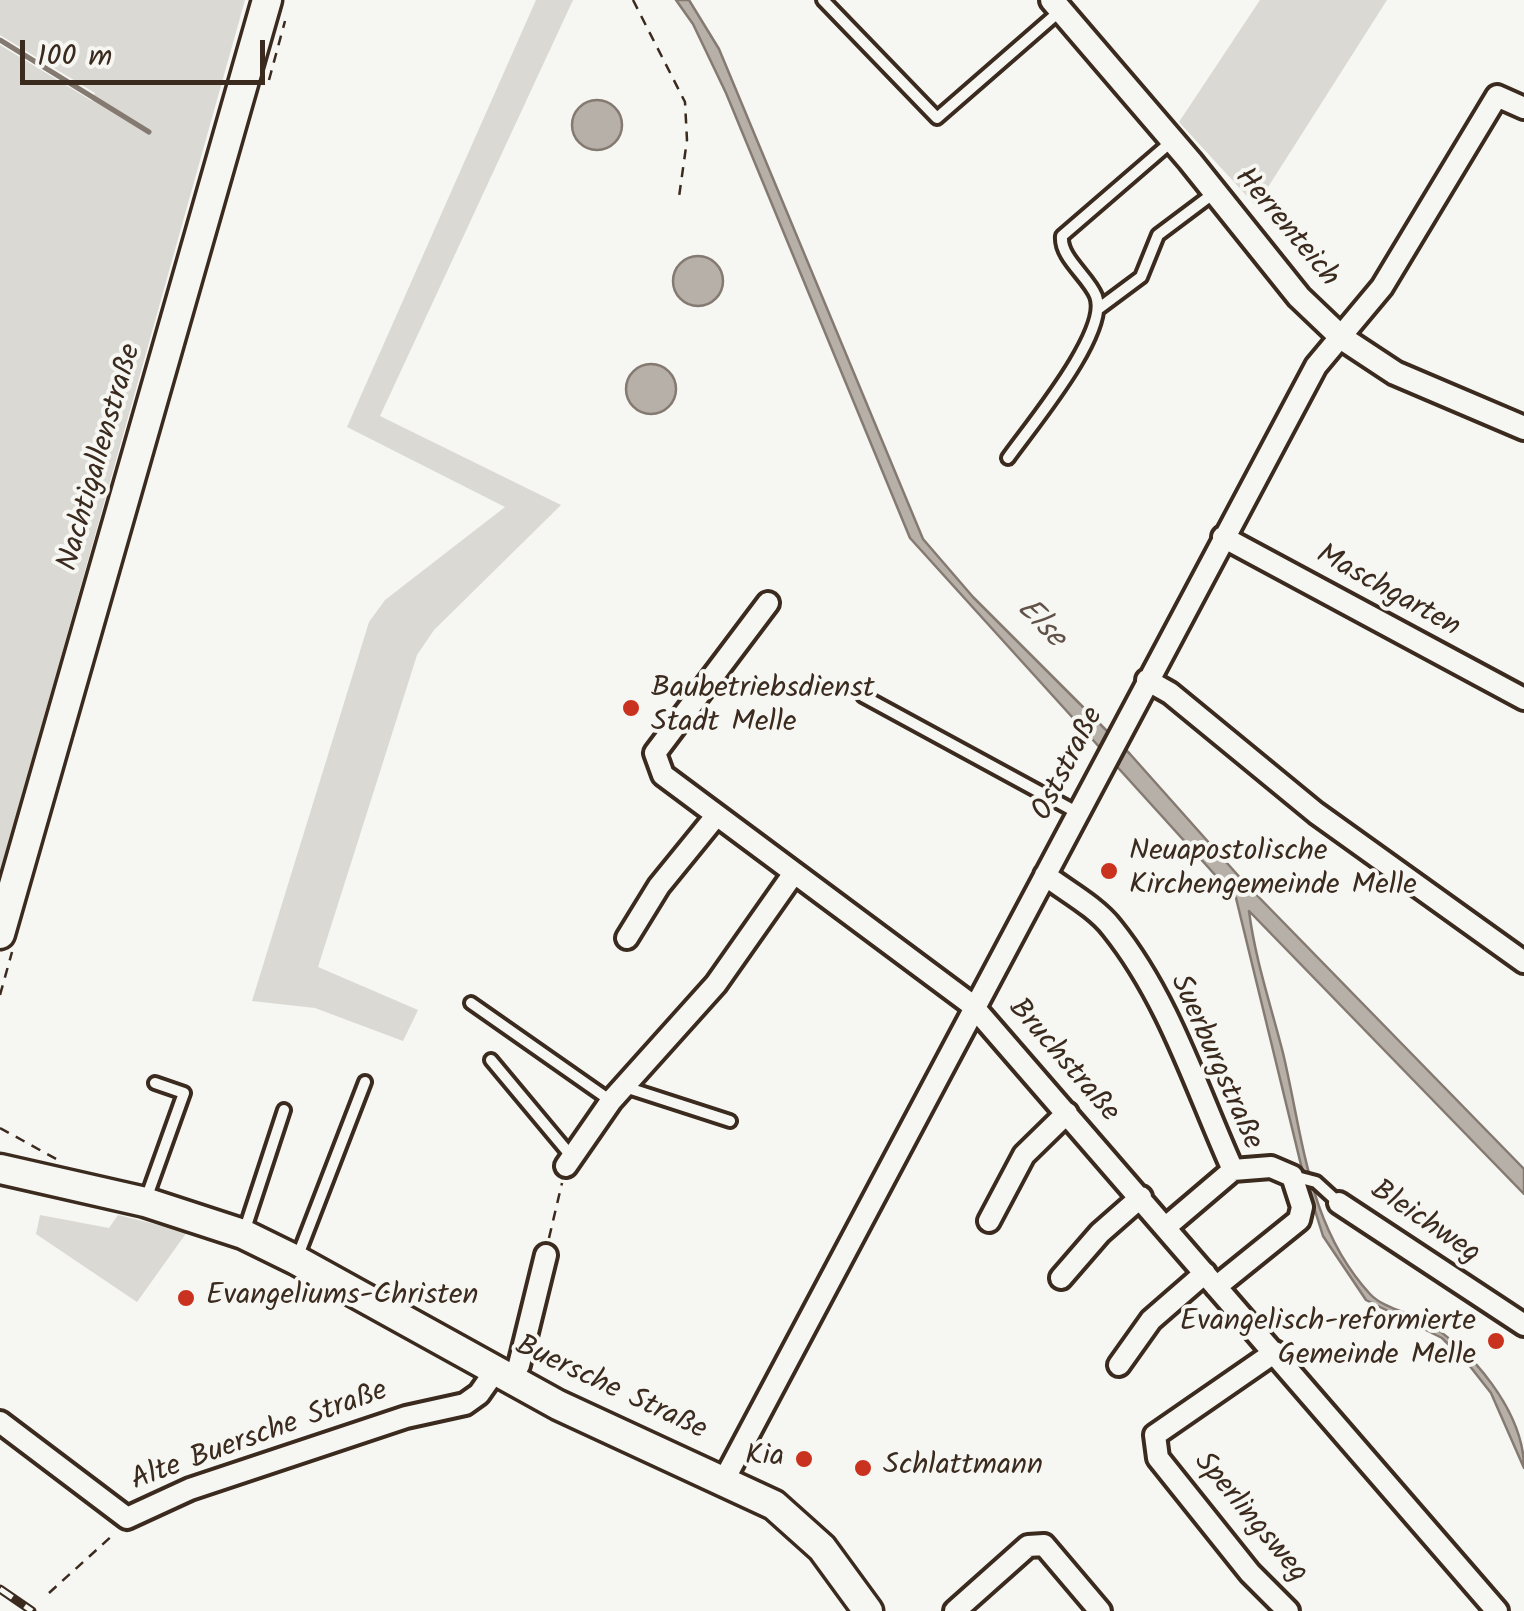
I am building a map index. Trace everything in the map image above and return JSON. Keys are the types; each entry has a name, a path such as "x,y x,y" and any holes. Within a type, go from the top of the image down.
{"main road":[{"name":"Nachtigallenstraße","path":"0,934 267,0"},
{"name":"Buersche Straße","path":"0,1168 145,1202 243,1234 296,1260 503,1375 724,1480 793,1520 838,1566 868,1611"}],"street":[{"name":"Herrenteich","path":"1056,5 1173,141 1299,298 1342,338 1395,373 1524,428"},
{"name":"Oststraße","path":"724,1480 972,1005 1080,814 1147,680 1316,366 1382,287 1497,96 1524,108"},
{"name":"Maschgarten","path":"1223,537 1524,699"},
{"name":"Bruchstraße","path":"768,603 655,753 662,775 972,1005 1142,1196 1496,1611"},
{"path":"1147,680 1170,693 1316,814 1524,962"},
{"path":"627,938 659,886 716,816"},
{"path":"569,1161 618,1094 716,984 794,873"},
{"name":"Suerburgstraße","path":"1045,875 1110,925 1130,955 1170,1023 1233,1170 1166,1227"},
{"path":"989,1220 1024,1155 1068,1113"},
{"path":"1119,1365 1151,1320 1299,1220 1302,1207 1296,1176 1271,1167 1233,1170"},
{"path":"1060,1278 1100,1233 1142,1196"},
{"name":"Bleichweg","path":"1338,1203 1524,1325"},
{"path":"503,1375 519,1365 546,1254"},
{"name":"Sperlingsweg","path":"1275,1352 1155,1434 1158,1458 1250,1573 1288,1611"},
{"name":"Alte Buersche Straße","path":"0,1422 128,1518 190,1488 406,1417 465,1404 503,1375"},
{"path":"955,1611 1028,1546 1044,1546 1100,1611"}],"lane":[{"path":"824,0 936,118 1056,5"},
{"path":"1008,458 1089,339 1098,309 1094,293 1063,248 1062,236 1173,141"},
{"path":"1098,309 1141,277 1158,236 1215,192"},
{"path":"863,696 1080,814"},
{"path":"472,1003 618,1094 730,1121"},
{"path":"491,1060 569,1161"},
{"path":"145,1202 184,1093 154,1082"},
{"path":"296,1260 366,1082"},
{"path":"243,1234 284,1110"},
{"name":"Bleichweg","path":"1296,1176 1316,1182 1338,1203"}],"path":[{"path":"633,0 685,102 687,140 678,197"},
{"path":"546,1254 569,1161"},
{"path":"48,1593 107,1542 128,1518"}],"shaded area":[{"path":"0,0 245,0 0,874 0,45 92,101 95,93 0,35"},
{"path":"536,0 573,0 380,416 561,505 434,630 417,655 318,967 418,1010 403,1041 315,1008 252,1001 369,622 385,600 505,507 347,427"},
{"path":"676,0 689,0 719,49 923,539 973,597 1130,754 1243,881 1524,1169 1524,1194 1249,911 1303,1149 1333,1240 1349,1268 1375,1299 1442,1333 1492,1384 1515,1425 1524,1468 1491,1393 1469,1365 1442,1338 1366,1300 1323,1236 1302,1169 1236,898 910,538 726,93 693,24"},
{"path":"1260,0 1387,0 1256,206 1179,122"},
{"path":"597,100 615,107 622,125 615,143 597,150 579,143 572,125 579,107"},
{"path":"698,256 716,263 723,281 716,299 698,306 680,299 673,281 680,263"},
{"path":"651,364 669,371 676,389 669,407 651,414 633,407 626,389 633,371"},
{"path":"40,1215 109,1228 118,1215 187,1232 137,1302 36,1234"}],"waterway":[{"path":"0,40 149,132"}],"railway":[{"path":"0,1589 32,1611"}],"place":[{"name":"Baubetriebsdienst Stadt Melle","path":"631,708"},
{"name":"Neuapostolische Kirchengemeinde Melle","path":"1109,871"},
{"name":"Evangeliums-Christen","path":"186,1298"},
{"name":"Evangelisch-reformierte Gemeinde Melle","path":"1496,1341"},
{"name":"Kia","path":"804,1459"},
{"name":"Schlattmann","path":"863,1468"}],"water label":[{"name":"Else","path":"1039,625"}]}
